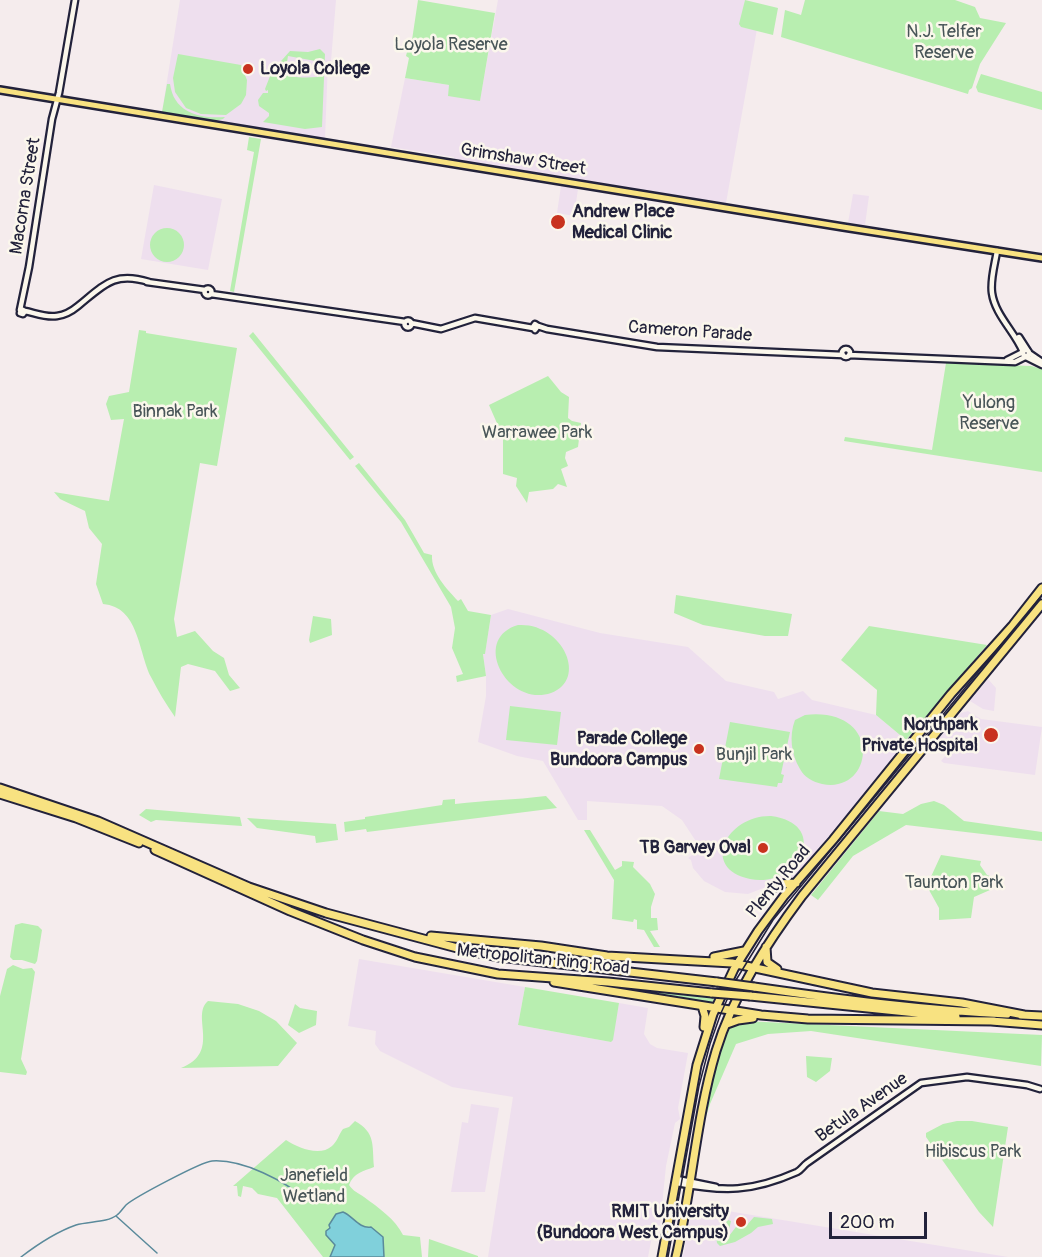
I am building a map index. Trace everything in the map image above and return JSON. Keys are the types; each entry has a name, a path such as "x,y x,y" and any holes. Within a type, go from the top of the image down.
{"highway":[{"name":"Plenty Road","path":"662,1257 708,1009 735,963 778,904 951,694 1013,625 1042,588"},
{"name":"Plenty Road","path":"677,1250 688,1183 718,1046 727,1024 736,1014 766,947 802,896 1042,604"},
{"name":"Metropolitan Ring Road","path":"0,788 104,823 283,900 499,957 901,1006 1042,1016"},
{"name":"Metropolitan Ring Road","path":"0,794 110,831 279,907 363,940 426,960 498,974 1042,1024"},
{"path":"861,806 871,813"},
{"path":"778,904 778,893 773,889 781,884 796,883"},
{"path":"408,934 541,946 607,956 735,963 872,993 972,1005 1024,1015"},
{"path":"766,947 767,962 773,968 796,976"},
{"path":"672,960 736,954 745,951"},
{"path":"498,974 754,1018 994,1021"},
{"path":"697,1065 708,1009"},
{"path":"664,1244 677,1250"}],"main road":[{"name":"Grimshaw Street","path":"0,90 1042,258"}],"street":[{"name":"Macorna Street","path":"23,311 52,119 75,0"},
{"path":"997,251 992,294 997,308 1026,353 1042,363"},
{"name":"Cameron Parade","path":"23,311 54,317 68,313 106,284 124,277 197,290 205,292 208,296 212,292 422,326 444,328 475,318 657,347 1007,360 1026,353"},
{"name":"Betula Avenue","path":"677,1181 721,1188 758,1186 799,1172 807,1163 921,1083 967,1077 1041,1086"}],"shaded area":[{"name":"Loyola College","path":"180,0 336,0 331,61 328,61 325,139 162,112"},
{"path":"498,0 745,0 740,25 757,29 726,203 469,162 454,159 454,157 391,147 405,78 449,85 480,100"},
{"path":"154,185 222,199 208,270 141,259"},
{"path":"561,186 578,189 574,216 557,213"},
{"path":"853,194 869,196 865,225 848,223"},
{"name":"Parade College Bundoora Campus","path":"508,609 600,633 688,647 726,681 774,692 778,699 803,691 812,700 876,715 906,740 852,809 791,880 779,882 748,894 725,892 704,881 693,868 688,858 701,849 682,820 662,806 587,801 587,820 578,820 543,761 517,756 478,742 486,696 483,654 491,615"},
{"path":"988,679 996,688 994,711 983,709 970,701"},
{"name":"Northpark Private Hospital","path":"968,711 981,719 1042,727 1035,775 941,761 947,754 935,743 961,713"},
{"path":"359,959 525,987 518,1025 611,1042 619,1003 648,1008 644,1034 650,1044 657,1048 688,1053 678,1108 680,1119 675,1123 666,1166 660,1225 653,1231 648,1257 488,1257 513,1097 452,1087 380,1051 375,1044 376,1031 348,1026"},
{"path":"471,1104 499,1108 485,1192 451,1192 462,1122 468,1123"},
{"name":"RMIT University (Bundoora West Campus)","path":"691,1205 1008,1257 681,1257 684,1253"}],"green space":[{"name":"Loyola Reserve","path":"418,0 495,13 480,101 448,96 449,85 405,78 409,58 406,56 410,51"},
{"path":"745,0 778,8 773,35 741,27 739,24"},
{"name":"N.J. Telfer Reserve","path":"805,0 955,0 975,7 980,18 1006,23 980,64 968,94 781,37 785,10 801,15"},
{"path":"320,49 325,54 322,127 305,129 263,122 269,113 259,106 258,100 263,93 268,93 265,89 272,71 279,76 277,77 279,80 284,78 276,71 286,75 297,77 318,77 321,62 288,56 285,74 274,69 290,51 308,52"},
{"path":"178,54 241,65 247,80 246,95 241,104 226,115 201,114 186,108 175,92 173,78"},
{"path":"981,74 1042,92 1042,110 978,92 976,87"},
{"path":"167,84 170,84 177,102 190,112 206,117 225,117 214,121 162,112"},
{"path":"249,137 261,139 234,292 230,291 254,152 247,150"},
{"path":"167,228 179,233 184,245 179,257 167,262 155,257 150,245 155,233"},
{"name":"Binnak Park","path":"139,330 237,348 217,466 200,463 174,619 177,637 195,631 213,651 224,658 229,675 240,688 230,691 215,671 188,664 181,667 175,717 151,677 131,622 115,607 103,604 96,584 102,544 89,528 85,511 60,499 54,492 109,501 124,419 111,420 106,404 109,396 129,392"},
{"path":"253,332 354,457 350,460 249,336"},
{"name":"Yulong Reserve","path":"946,363 1031,366 1042,369 1042,472 844,441 845,437 932,450"},
{"name":"Warrawee Park","path":"548,376 561,392 569,397 568,418 581,423 578,447 566,452 565,458 568,466 561,469 567,487 558,484 553,489 529,492 527,503 516,486 517,478 503,474 503,437 489,405"},
{"path":"359,463 405,520 424,553 432,555 434,568 449,591 458,601 461,599 468,611 491,615 485,654 483,654 486,676 457,682 456,676 463,674 452,648 455,628 451,607 401,522 355,466"},
{"path":"676,595 792,614 788,636 765,636 703,625 674,613"},
{"path":"313,616 331,619 332,635 310,643 309,640"},
{"path":"518,625 534,626 547,632 558,642 565,653 569,665 568,676 562,686 551,693 535,695 521,691 509,682 500,670 496,657 497,644 504,633"},
{"path":"869,626 987,645 906,740 876,715 877,690 841,660"},
{"path":"510,706 561,712 557,745 506,740"},
{"path":"805,715 831,716 848,724 859,736 863,750 861,765 853,777 840,784 822,784 809,779 802,772 795,757 792,739 795,720"},
{"name":"Bunjil Park","path":"730,722 790,732 781,774 784,775 782,783 778,783 777,787 719,779"},
{"path":"546,796 557,808 367,832 366,829 345,832 344,822 442,805 443,800 455,799 455,804"},
{"path":"934,801 944,805 964,821 1042,832 1042,841 906,825 853,856 818,900 811,895 879,811 903,814 921,804"},
{"path":"146,809 240,817 242,826 156,820 151,822 139,815"},
{"name":"TB Garvey Oval","path":"771,816 790,821 800,831 804,842 801,854 794,866 782,874 767,879 750,879 734,873 726,864 723,854 725,843 742,824 755,818"},
{"path":"247,818 336,824 338,840 316,843 315,836 257,828"},
{"path":"584,830 590,830 615,870 622,866 622,861 634,862 633,867 650,884 655,894 651,907 651,918 657,918 658,930 650,931 660,947 654,947 644,930 637,929 637,920 634,919 633,922 612,919 614,880"},
{"name":"Taunton Park","path":"941,855 981,861 980,865 990,876 990,890 974,897 971,918 939,920 939,908 929,890 929,881"},
{"path":"22,923 38,926 42,930 35,964 13,960 10,957 15,925"},
{"path":"13,965 23,969 32,968 35,972 21,1059 27,1072 26,1075 0,1072 0,996 7,969"},
{"path":"607,986 715,996 711,1006 607,989"},
{"path":"525,987 619,1003 613,1040 611,1042 518,1025"},
{"path":"208,1001 238,1004 259,1011 276,1021 297,1043 278,1066 181,1068 193,1061 200,1053 203,1044 203,1008"},
{"path":"295,1004 300,1008 317,1011 316,1025 299,1033 288,1025"},
{"path":"743,1021 1042,1035 1041,1066 811,1031 768,1034 736,1044 703,1123 714,1073 729,1027"},
{"path":"806,1056 832,1058 830,1071 816,1082 807,1077"},
{"name":"Janefield Wetland","path":"355,1121 370,1135 374,1167 356,1175 349,1185 386,1214 403,1235 420,1237 422,1257 323,1257 277,1198 258,1194 252,1188 243,1186 241,1197 238,1196 237,1186 233,1186 286,1140 303,1148 321,1151 332,1146 343,1129"},
{"name":"Hibiscus Park","path":"957,1121 1008,1127 993,1227 979,1212 926,1137 926,1133 943,1124"},
{"path":"754,1217 772,1219 773,1224 758,1227 735,1242 720,1246 717,1243 716,1234 728,1220 731,1221 729,1236 739,1223 743,1226 747,1225"},
{"path":"429,1239 478,1256 478,1257 428,1257"}],"water":[{"path":"343,1212 363,1226 371,1227 383,1237 384,1257 330,1257 335,1245 326,1235 326,1231 330,1228 329,1225 336,1214"}],"waterway":[{"path":"21,1257 47,1239 69,1228 113,1218 126,1205 142,1195 182,1173 212,1161 237,1164 263,1173 288,1186 308,1201"},
{"path":"116,1216 157,1253"}],"tram line":[{"path":"668,1257 699,1086 710,1044 736,980 773,920 1042,595"}],"place":[{"name":"Loyola College","path":"248,69"},
{"name":"Andrew Place Medical Clinic","path":"558,222"},
{"name":"Northpark Private Hospital","path":"991,735"},
{"name":"Parade College Bundoora Campus","path":"699,749"},
{"name":"TB Garvey Oval","path":"763,848"},
{"name":"RMIT University (Bundoora West Campus)","path":"741,1222"}]}
